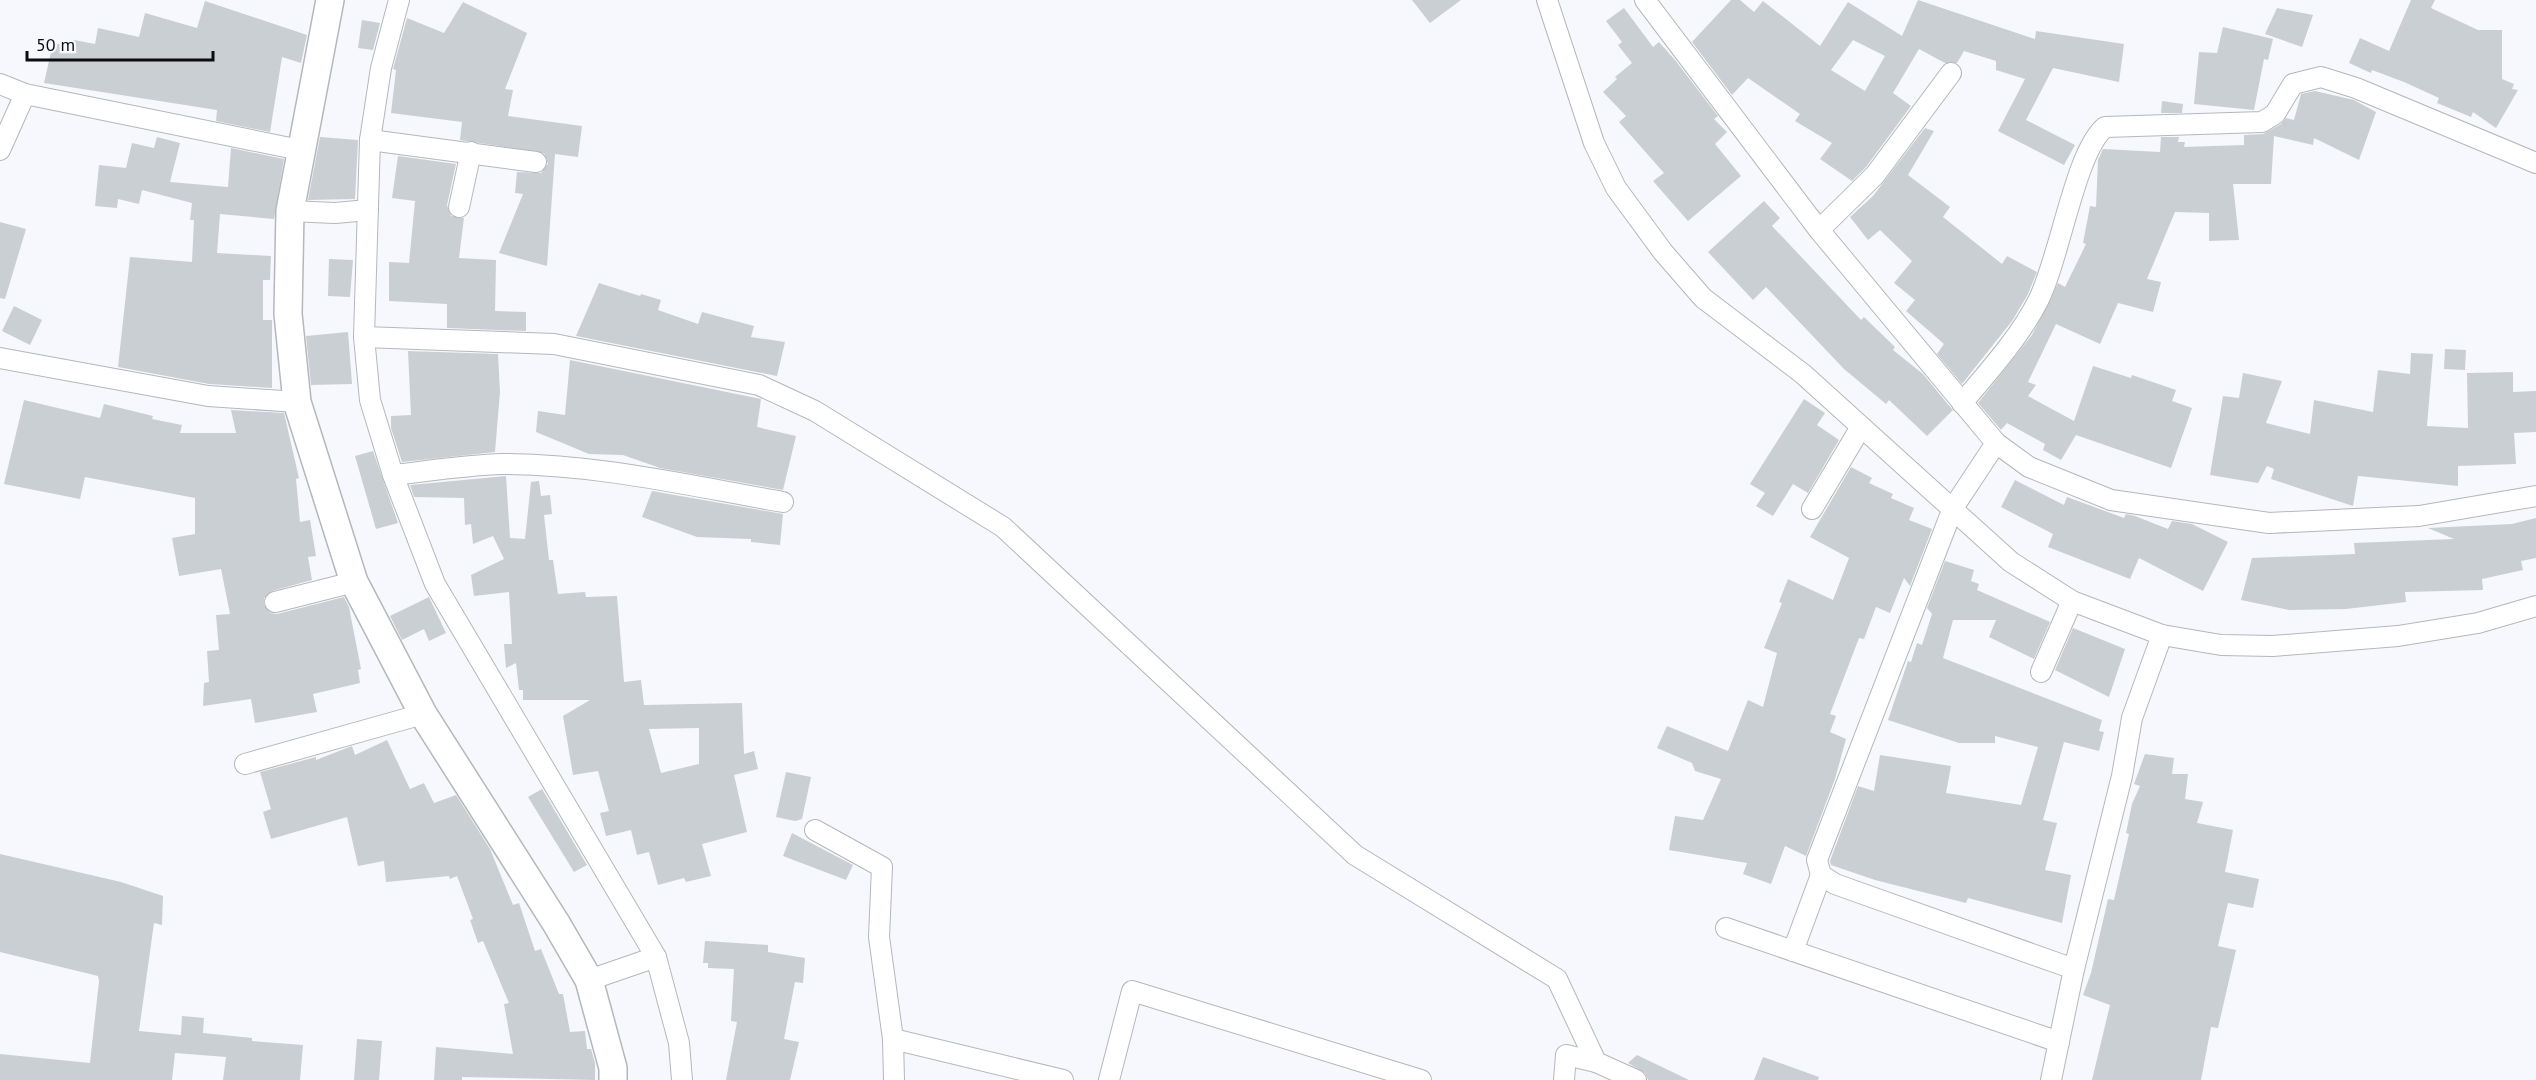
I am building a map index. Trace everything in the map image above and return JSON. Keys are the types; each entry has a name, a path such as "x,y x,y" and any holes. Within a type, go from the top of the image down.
{"street":[{"path":"330,0 300,150 301,212 288,314 297,402 354,582 423,714 556,923 599,976 613,1080"},
{"path":"399,0 381,68 370,140 364,337 370,400 393,475 435,584 649,959 679,1043 682,1080"},
{"path":"1547,0 1594,142 1616,188 1663,252 1703,298 1803,374 2011,562 2072,601 2162,635 2221,645 2330,644 2478,623 2536,606"},
{"path":"1645,0 1819,230 1996,443 2029,467 2110,500 2269,523 2419,516 2536,496"},
{"path":"1819,230 1875,175 1951,73"},
{"path":"1962,403 2011,343 2038,302 2051,272 2088,149 2105,127 2262,122 2275,114 2293,84 2321,77 2443,122 2536,163"},
{"path":"0,84 24,94 300,150"},
{"path":"0,150 24,94"},
{"path":"370,140 536,162"},
{"path":"459,207 471,152"},
{"path":"301,212 335,213 368,210"},
{"path":"364,337 554,344 759,385 815,411 1004,527 1355,855 1557,979 1596,1062"},
{"path":"0,358 208,396 297,402"},
{"path":"1812,509 1861,427"},
{"path":"1793,951 1821,875 1817,860 1821,848 1953,508 1964,488 1996,443"},
{"path":"393,475 501,464 616,472 783,502"},
{"path":"275,602 354,582"},
{"path":"2041,672 2072,601"},
{"path":"2051,1080 2074,969 2122,776 2132,718 2162,635"},
{"path":"245,764 423,714"},
{"path":"815,830 882,867 879,937 893,1039 894,1080"},
{"path":"1821,875 1835,884 2074,969"},
{"path":"1726,928 2059,1042"},
{"path":"599,976 649,959"},
{"path":"1109,1080 1132,991 1421,1080"},
{"path":"893,1039 1063,1080"},
{"path":"1564,1080 1566,1055 1596,1062 1636,1080"}],"building":[{"path":"1412,0 1461,0 1430,23"},
{"path":"1731,0 1740,0 1754,12 1763,1 1820,46 1848,2 1902,36 1918,0 2035,39 2036,31 2124,44 2119,82 2053,68 2026,120 2075,145 2064,165 1998,131 2025,79 1996,70 1996,61 1964,51 1957,63 1945,63 1919,49 1893,93 1911,106 1866,167 1852,181 1820,159 1832,143 1795,121 1800,114 1748,78 1732,95 1692,42","holes":["1853,40 1885,56 1865,91 1831,70"]},
{"path":"2411,0 2435,0 2431,8 2478,30 2502,30 2502,79 2514,84 2512,89 2518,90 2496,128 2473,112 2471,117 2437,103 2439,98 2404,82 2372,70 2371,73 2349,63 2360,38 2389,51"},
{"path":"205,1 307,35 301,63 282,57 270,132 216,121 217,110 44,83 53,43 72,47 74,40 95,44 98,28 139,37 145,13 197,28"},
{"path":"463,2 527,33 505,89 513,90 508,116 582,126 578,157 555,154 547,266 499,253 523,194 515,193 517,172 541,173 548,164 544,153 460,140 462,122 391,113 396,70 393,69 407,18 444,33"},
{"path":"1624,8 1653,47 1659,42 1675,60 1718,116 1714,119 1727,132 1715,144 1741,176 1688,221 1653,181 1664,173 1619,122 1626,116 1603,92 1617,79 1615,77 1632,63 1618,45 1622,42 1606,21"},
{"path":"2277,8 2313,15 2302,47 2265,34"},
{"path":"362,20 380,23 373,50 358,48"},
{"path":"2223,27 2273,39 2268,60 2264,59 2254,110 2194,104 2199,52 2217,53"},
{"path":"2315,91 2354,100 2376,112 2359,160 2314,138 2313,145 2274,136 2271,184 2233,184 2239,240 2209,241 2209,213 2175,212 2147,279 2161,282 2153,312 2118,303 2100,344 2056,324 2028,382 2036,385 2028,396 2074,421 2093,366 2131,378 2132,375 2176,390 2172,401 2192,408 2171,468 2076,435 2061,460 2043,450 2045,444 2007,423 2001,430 1978,403 2032,335 2058,283 2065,287 2086,244 2083,243 2090,206 2096,207 2098,160 2103,149 2160,152 2161,137 2179,137 2178,142 2185,142 2184,147 2244,145 2244,135 2263,134 2281,124 2286,118 2294,120 2301,94"},
{"path":"2162,101 2183,104 2182,113 2161,113"},
{"path":"1925,128 1934,131 1908,175 1950,207 1943,217 2002,264 2007,256 2037,272 2027,296 2012,321 1962,384 1937,354 1944,344 1906,311 1915,300 1894,283 1912,261 1880,230 1868,240 1850,217 1873,196"},
{"path":"157,137 180,143 170,182 228,187 231,148 284,159 274,219 220,214 217,253 271,256 270,280 263,280 263,320 272,320 272,388 209,384 118,367 130,257 192,262 194,220 190,220 192,203 142,190 139,204 118,199 117,208 95,206 99,165 126,168 132,143 154,148"},
{"path":"320,137 358,140 355,199 308,200"},
{"path":"398,156 456,164 447,205 451,216 464,218 459,258 496,260 495,311 526,312 526,331 447,328 447,304 389,301 389,262 409,263 415,201 392,198"},
{"path":"1764,201 1780,218 1772,226 1861,320 1864,317 1895,347 1893,350 1923,374 1953,410 1927,436 1889,400 1886,404 1844,369 1766,287 1753,300 1708,252"},
{"path":"0,222 26,229 5,299 0,298"},
{"path":"329,259 353,260 350,297 328,296"},
{"path":"599,283 661,300 658,310 698,324 702,312 754,326 751,337 785,342 777,376 576,336"},
{"path":"14,306 42,320 30,345 2,331"},
{"path":"348,332 352,384 311,385 306,336"},
{"path":"2445,349 2466,350 2465,370 2444,369"},
{"path":"408,351 498,354 500,392 495,452 402,462 391,428 391,416 411,415"},
{"path":"2411,353 2433,354 2427,426 2468,428 2467,373 2513,372 2513,392 2536,391 2536,432 2514,433 2516,464 2458,466 2458,486 2358,476 2353,506 2271,479 2274,469 2267,466 2258,483 2210,475 2223,396 2239,398 2243,373 2282,381 2266,423 2310,434 2314,400 2373,412 2378,370 2410,374"},
{"path":"570,360 761,399 757,427 796,436 783,490 660,468 623,455 589,454 536,432 538,411 565,415"},
{"path":"1804,399 1825,413 1817,425 1839,440 1808,493 1793,484 1773,516 1756,506 1765,493 1750,484"},
{"path":"24,400 100,418 104,404 153,416 152,419 182,425 180,433 236,433 231,410 284,413 299,478 296,479 300,522 310,520 316,556 308,557 312,580 272,591 264,598 264,605 271,613 277,614 344,597 349,607 361,669 358,670 360,683 313,694 317,712 255,723 251,699 203,706 204,683 209,682 207,651 219,650 216,615 230,614 221,569 179,576 172,538 195,534 195,498 85,477 80,499 4,484"},
{"path":"373,451 398,523 376,529 355,456"},
{"path":"1851,467 1872,478 1869,483 1893,494 1891,498 1914,508 1909,520 1932,529 1910,586 1904,578 1890,613 1876,607 1864,639 1859,638 1830,714 1836,716 1830,732 1846,739 1835,779 1806,856 1785,846 1771,884 1743,874 1747,863 1669,850 1675,816 1703,820 1721,779 1695,771 1692,763 1657,748 1667,726 1728,751 1748,700 1763,707 1777,653 1764,648 1782,603 1779,602 1788,579 1833,600 1849,558 1810,537"},
{"path":"506,476 510,538 525,539 531,482 539,481 541,496 550,495 552,514 544,515 549,560 553,560 558,594 585,592 586,597 617,596 624,682 641,680 644,705 742,703 744,754 754,751 758,769 734,775 747,832 702,844 711,876 686,882 684,878 658,885 649,852 637,855 631,830 606,836 600,813 609,811 598,771 573,775 563,716 590,700 523,700 523,690 519,690 516,663 506,668 504,644 512,644 509,592 474,596 471,575 504,559 493,536 473,544 471,524 465,525 464,498 414,497 410,485","holes":["699,728 699,764 661,773 649,729"]},
{"path":"2015,480 2064,505 2067,497 2124,518 2126,514 2135,516 2168,529 2172,521 2192,524 2228,542 2203,591 2139,558 2130,579 2048,547 2053,534 2001,507"},
{"path":"652,491 783,514 780,545 751,542 751,539 697,537 642,517"},
{"path":"2536,518 2536,558 2521,561 2523,570 2482,579 2483,590 2405,592 2406,602 2346,609 2289,610 2241,600 2252,558 2355,554 2354,543 2454,539 2428,528 2512,524"},
{"path":"1945,561 1974,570 1971,581 1979,584 1977,590 2050,622 2034,659 1989,637 1996,620 1953,620 1943,658 2102,720 2099,731 2104,732 2099,751 2064,742 2043,820 2057,823 2045,870 2071,875 2062,923 1968,898 1966,903 1875,880 1831,865 1830,861 1858,786 1874,791 1880,755 1951,766 1946,793 2021,805 2038,747 1995,736 1995,743 1959,743 1888,720 1908,661 1911,662 1917,643 1922,645 1932,614 1927,608"},
{"path":"429,597 446,633 429,641 424,629 402,640 390,616"},
{"path":"2073,628 2125,649 2109,697 2055,670"},
{"path":"387,740 410,789 424,783 434,803 456,795 490,849 513,905 519,903 535,951 541,949 559,994 563,994 570,1032 585,1031 587,1049 591,1049 595,1063 595,1080 462,1077 462,1080 434,1080 436,1047 513,1054 504,1004 509,1003 483,941 478,943 470,920 473,919 457,876 450,879 449,876 386,882 384,861 358,866 347,817 271,839 263,812 271,809 260,772 316,757 316,760 352,746 355,755"},
{"path":"2145,754 2174,758 2172,774 2188,774 2185,799 2203,802 2197,823 2233,830 2225,872 2259,879 2253,908 2228,903 2218,946 2236,950 2218,1028 2211,1027 2201,1080 2092,1080 2110,1005 2083,995 2091,973 2108,899 2114,900 2129,834 2126,833 2132,804 2140,786 2134,784"},
{"path":"786,772 811,777 802,819 795,821 776,817"},
{"path":"542,789 587,865 574,872 528,797"},
{"path":"792,833 853,865 846,880 783,856"},
{"path":"0,854 121,882 163,896 162,925 154,923 139,1031 181,1035 182,1016 204,1018 203,1033 252,1038 252,1041 303,1045 300,1080 223,1080 226,1057 175,1053 172,1080 0,1080 0,1054 90,1063 99,981 98,976 0,952"},
{"path":"705,941 768,945 768,952 805,958 803,983 795,982 784,1039 799,1042 790,1080 726,1080 737,1022 731,1021 734,969 708,968 708,963 703,963"},
{"path":"357,1039 382,1041 379,1080 354,1080"},
{"path":"1637,1055 1689,1080 1648,1080 1645,1073 1628,1063"},
{"path":"1763,1057 1819,1077 1818,1080 1754,1080"}]}
